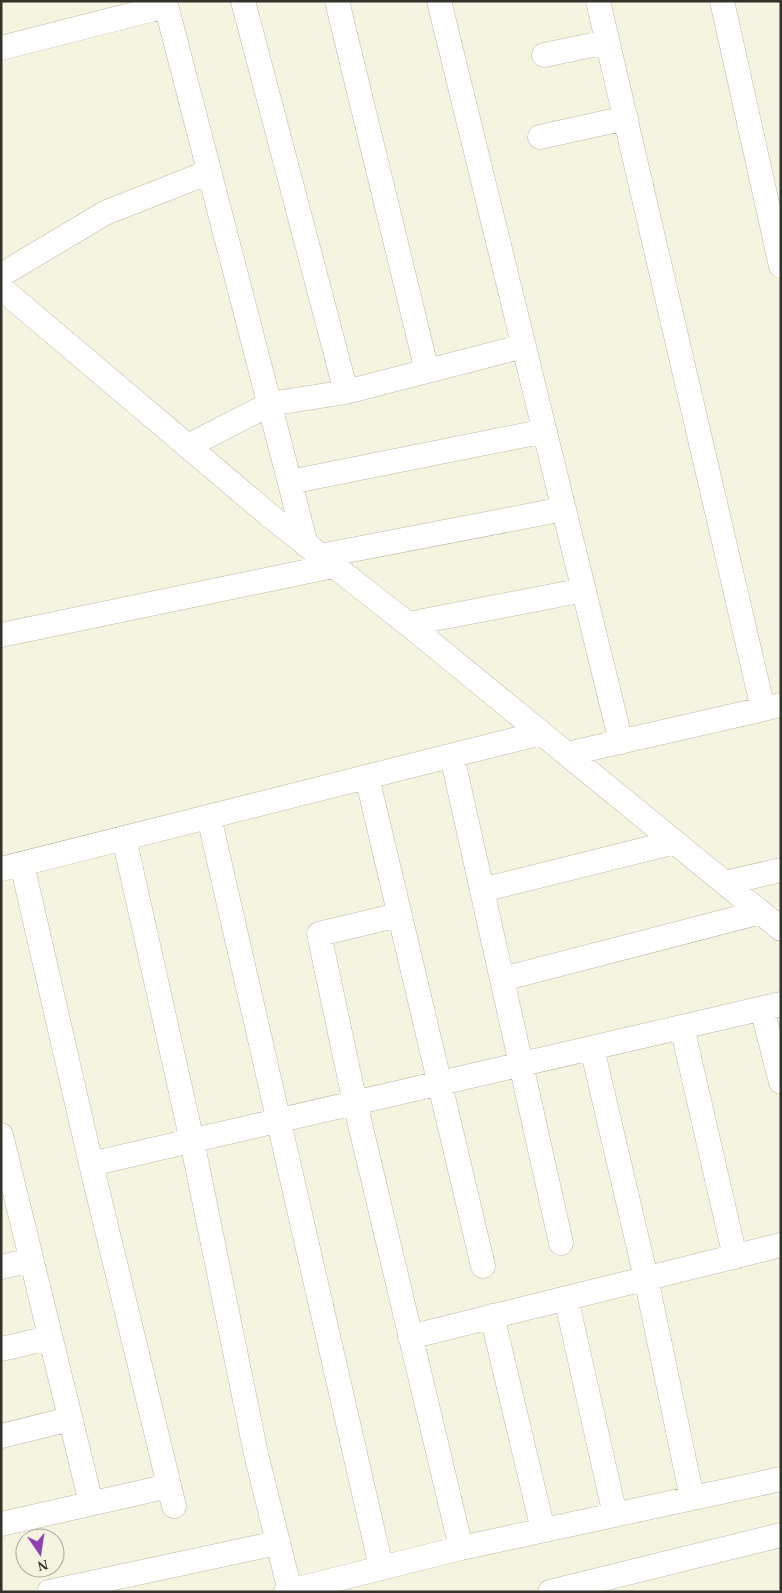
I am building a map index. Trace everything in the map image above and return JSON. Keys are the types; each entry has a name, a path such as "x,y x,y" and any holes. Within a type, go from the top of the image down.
{"street":[{"path":"243,1 346,392"},
{"path":"337,1 427,371"},
{"path":"439,1 621,742"},
{"path":"567,754 772,707 598,1"},
{"path":"722,1 781,266"},
{"path":"1,48 166,4 290,482 320,555"},
{"path":"544,55 607,42"},
{"path":"540,137 626,118"},
{"path":"1,275 106,213 209,172"},
{"path":"1,288 320,555 408,624 781,929"},
{"path":"188,446 270,404 346,392 524,346"},
{"path":"290,482 545,430"},
{"path":"1,635 320,555 564,510"},
{"path":"408,624 584,590"},
{"path":"1,1524 91,1503 172,1496 91,1164 12,866 541,733"},
{"path":"452,756 561,1243"},
{"path":"367,777 483,1266"},
{"path":"209,817 380,1567"},
{"path":"124,838 192,1141 256,1454 288,1591 461,1548 781,1479"},
{"path":"482,890 675,842"},
{"path":"724,883 781,870"},
{"path":"503,979 761,912"},
{"path":"399,914 319,934 355,1103 461,1548"},
{"path":"91,1164 772,1006 781,1082"},
{"path":"682,1027 735,1257"},
{"path":"592,1048 646,1278 692,1498"},
{"path":"1,1135 91,1503"},
{"path":"410,1337 781,1245"},
{"path":"1,1267 31,1260"},
{"path":"566,1298 615,1515"},
{"path":"492,1316 543,1530"},
{"path":"1,1349 50,1338"},
{"path":"1,1436 70,1419"},
{"path":"550,1592 781,1535"},
{"path":"49,1592 278,1543"}]}
